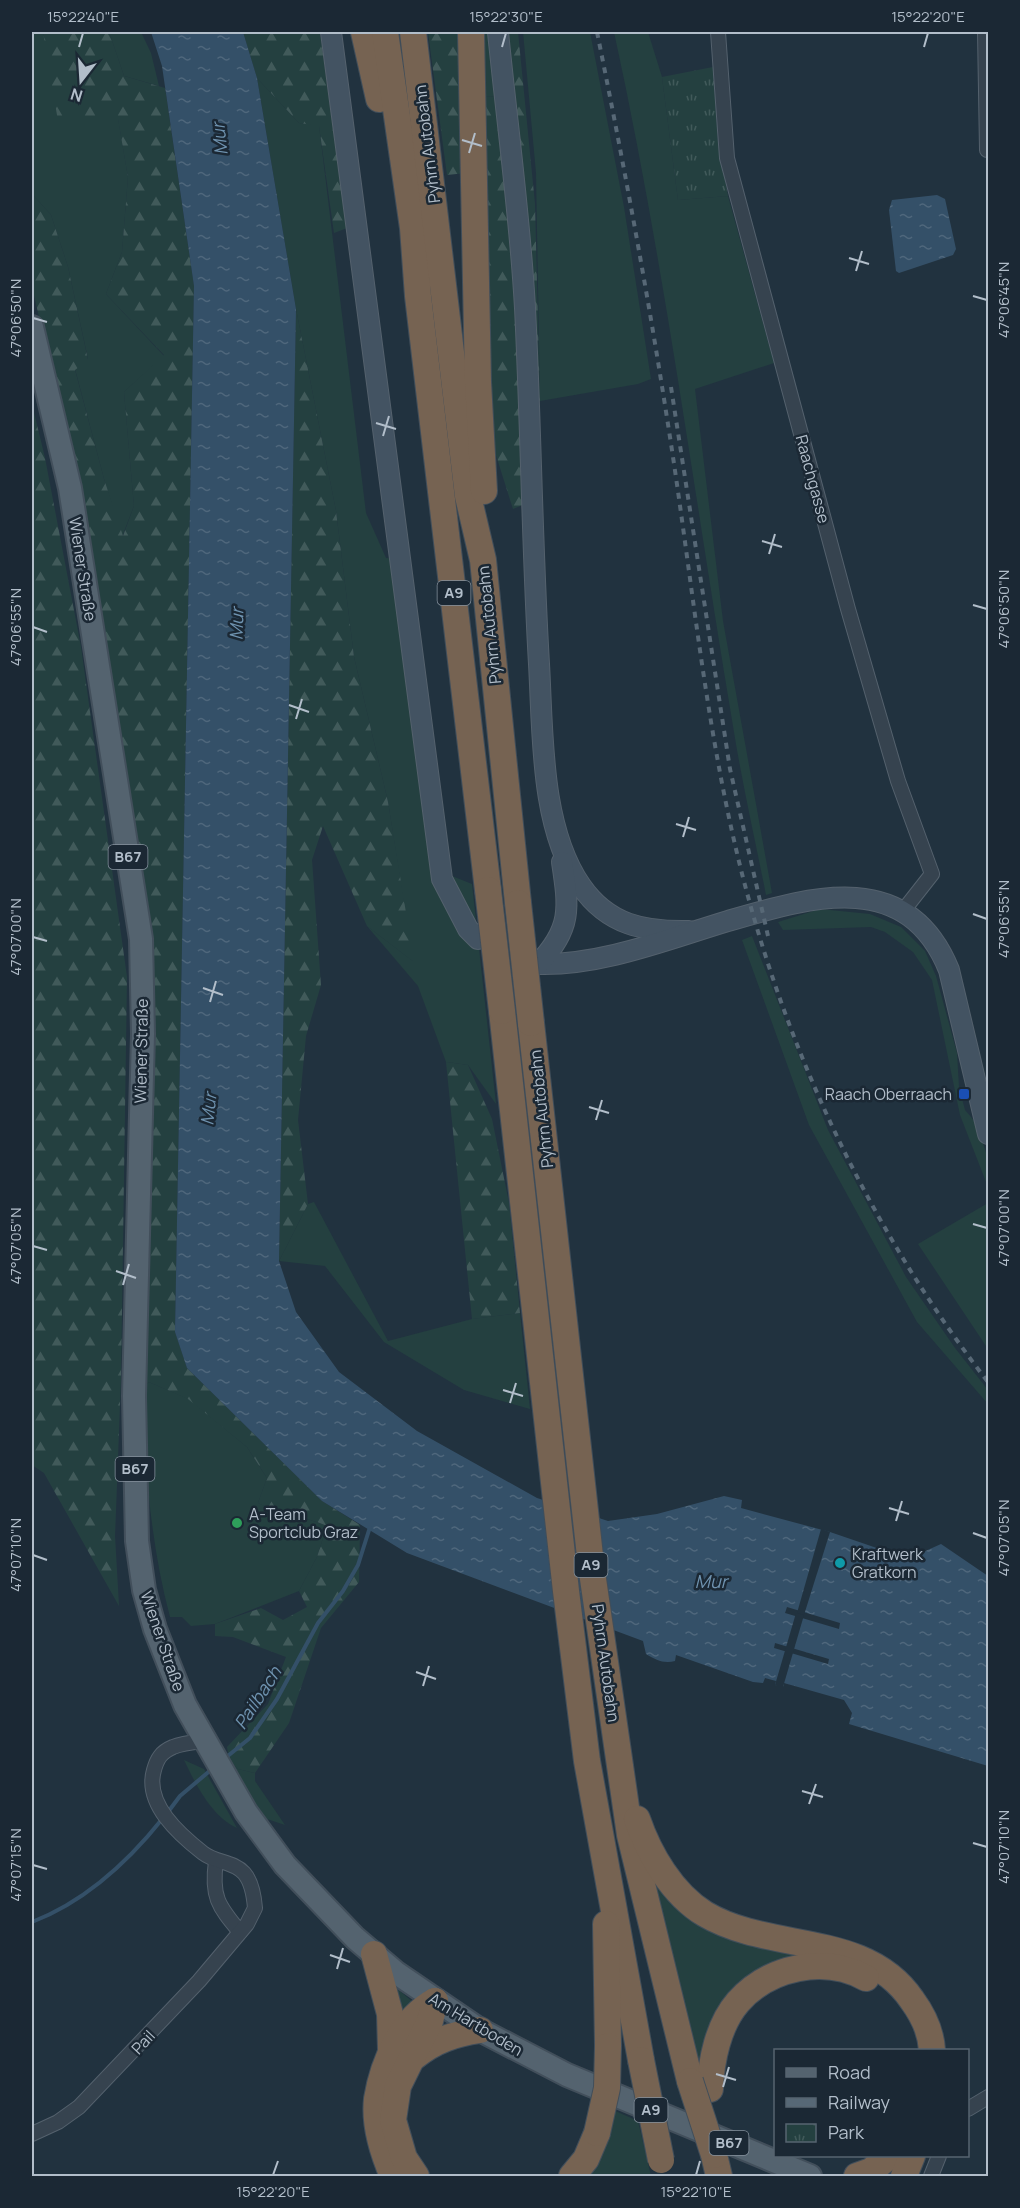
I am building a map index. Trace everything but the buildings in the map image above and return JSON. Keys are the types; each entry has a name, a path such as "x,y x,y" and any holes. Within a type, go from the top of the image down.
{"highway":[{"path":"364,32 392,160 402,228 418,296"},
{"name":"Pyhrn Autobahn","path":"385,32 413,228 418,296 587,1761 608,1885 663,2168"},
{"name":"Pyhrn Autobahn","path":"413,32 468,496 483,560 518,903 591,1565 630,1835 700,2085"},
{"path":"471,32 478,382 484,495 483,560"},
{"path":"623,1781 641,1832 668,1880 685,1898 703,1913 741,1931 836,1950 876,1966 906,1991 917,2006 926,2024 932,2049"},
{"path":"573,2176 586,2159 597,2133 608,2088 605,1962 608,1885"},
{"path":"374,1954 403,2054 393,2120 404,2158 416,2176"},
{"path":"716,2166 700,2085 711,2064 722,2031 737,2003 758,1985 783,1970 813,1966 839,1968 871,1981 888,1995 903,2015 910,2027 916,2049"},
{"path":"393,2176 386,2161 378,2123 377,2099 403,2054 430,2020 435,2001"},
{"path":"403,2054 445,2037 480,2030"},
{"path":"857,2176 872,2171 907,2166"},
{"path":"884,2176 907,2166"}],"main road":[{"path":"330,32 442,879 468,929 478,939"},
{"path":"498,32 525,306 531,542 543,730 547,774 568,911 560,938 538,964 566,965 605,957 796,902 851,896 897,909 931,938 948,970 988,1134"},
{"name":"Wiener Straße","path":"32,327 70,488 141,939 143,1034 134,1396 137,1541 144,1590 155,1629 185,1705 213,1756"},
{"path":"558,837 580,885 602,909 645,930 689,931"},
{"name":"Am Hartboden","path":"213,1756 246,1812 285,1864 355,1938 435,2001 480,2030 567,2075 810,2176"}],"street":[{"name":"Raachgasse","path":"718,32 727,158 848,609 898,781 932,874 897,909"},
{"path":"985,32 987,150"},
{"name":"Pail","path":"32,2134 58,2122 80,2107 148,2037 240,1932 255,1908 250,1882 243,1872 231,1864 216,1861 179,1831 156,1800 153,1774 158,1757 173,1746 213,1756"},
{"path":"216,1861 213,1877 217,1904 240,1932"},
{"path":"969,2108 988,2097"},
{"path":"907,2166 936,2157"}],"green space":[{"path":"32,32 43,32 48,51 118,118 128,177 122,252 106,294 164,356 124,392 134,506 122,537 75,369 88,359 68,267 51,215 32,194"},
{"path":"43,32 109,32 124,76 165,88 194,286 175,1332 187,1368 322,1501 360,1525 359,1582 321,1628 289,1723 255,1773 238,1769 230,1762 227,1747 268,1704 286,1657 233,1637 215,1636 215,1624 261,1608 283,1620 307,1607 299,1591 317,1557 327,1526 258,1503 267,1478 247,1447 188,1399 149,1382 142,1389 143,893 88,526 32,287 32,194 51,215 68,267 88,360 75,370 104,479 123,536 134,506 124,392 164,355 106,294 122,252 128,177 118,119 58,121"},
{"path":"109,32 141,32 151,53 159,86 124,76"},
{"path":"243,32 320,32 347,228 334,233 319,126 299,123 257,78"},
{"path":"428,32 460,32 466,173 447,175"},
{"path":"480,32 491,32 498,97 483,96"},
{"path":"504,32 518,32 535,204 540,401 533,400"},
{"path":"523,32 590,32 624,207 651,379 638,384 540,401 536,173"},
{"path":"614,32 648,32 662,77 678,200 728,196 774,363 695,389 723,621 772,893 766,895 744,790 648,204"},
{"path":"713,67 718,142 728,196 678,200 662,77"},
{"path":"257,78 299,123 319,125 366,513 386,558 408,559 452,876 472,884 496,1104 468,1065 446,1062 418,986 367,926 413,961 388,802 354,657 336,511 296,309"},
{"path":"483,96 498,97 515,273 525,504 513,509 489,433"},
{"path":"296,309 336,511 354,657 388,802 414,962 367,926 323,826 312,860 321,985 306,1036 298,1120 308,1204 279,1261"},
{"path":"32,404 45,458 81,647 127,977 121,1379 115,1536 119,1606 44,1473 32,1465"},
{"path":"820,909 870,914 901,927 925,951 936,976 957,1053 959,1087 965,1110 977,1124 988,1159 988,1187 960,1115 932,980 913,952 885,932 871,927 783,930 778,922"},
{"path":"752,936 828,1130 906,1277 955,1348 988,1390 988,1404 917,1322 809,1125 742,940"},
{"path":"446,1062 468,1065 492,1119 509,1203 520,1313 472,1319"},
{"path":"314,1202 388,1341 472,1319 520,1313 530,1409 464,1390 384,1342 325,1266 279,1261 308,1204"},
{"path":"988,1203 988,1349 918,1244"},
{"name":"A-Team Sportclub Graz","path":"149,1382 189,1399 247,1447 267,1478 258,1503 327,1526 317,1557 299,1591 215,1624 191,1626 182,1617 170,1617 153,1532 147,1475 142,1389"},
{"path":"216,1751 238,1769 255,1773 255,1781 285,1825 261,1817"},
{"path":"184,1760 204,1769 237,1828 212,1808 199,1790"},
{"path":"654,1879 667,1889 871,1969 912,2017 880,1980 767,1971 701,2080"},
{"path":"394,1986 414,2003 400,2025"},
{"path":"613,2110 638,2121 651,2176 584,2176"}],"water":[{"name":"Mur","path":"151,32 243,32 257,78 296,309 279,1261 296,1312 339,1372 417,1431 537,1498 608,1521 657,1514 724,1496 742,1500 741,1508 830,1532 903,1557 921,1553 941,1544 988,1576 988,1766 849,1724 852,1713 844,1700 784,1683 783,1687 775,1685 776,1681 765,1678 763,1683 753,1682 676,1655 675,1661 657,1660 646,1654 643,1641 407,1553 322,1501 187,1368 175,1332 194,286 162,66","holes":["787,1607 840,1623 839,1629 785,1613","775,1643 829,1659 828,1664 774,1648"]},
{"path":"937,195 945,199 956,249 953,255 899,273 896,271 889,210 892,200"}],"pier":[{"path":"821,1529 830,1532 804,1615 797,1613"},
{"path":"796,1613 804,1615 783,1687 779,1687 775,1685"}],"waterway":[{"name":"Pailbach","path":"224,1759 250,1738 277,1699 318,1623 343,1591 358,1565 370,1527"},
{"name":"Pailbach","path":"168,1812 180,1796 212,1769"},
{"name":"Pailbach","path":"32,1922 69,1904 104,1879 135,1850 163,1818"}],"railway":[{"path":"597,32 659,370 715,742 736,849 755,921 777,991 804,1061 867,1195 904,1260 944,1322 988,1382"},
{"path":"671,387 730,769 768,936"}],"place":[{"name":"Raach Oberraach","path":"964,1094"},
{"name":"A-Team Sportclub Graz","path":"237,1523"},
{"name":"Kraftwerk Gratkorn","path":"840,1563"}]}
